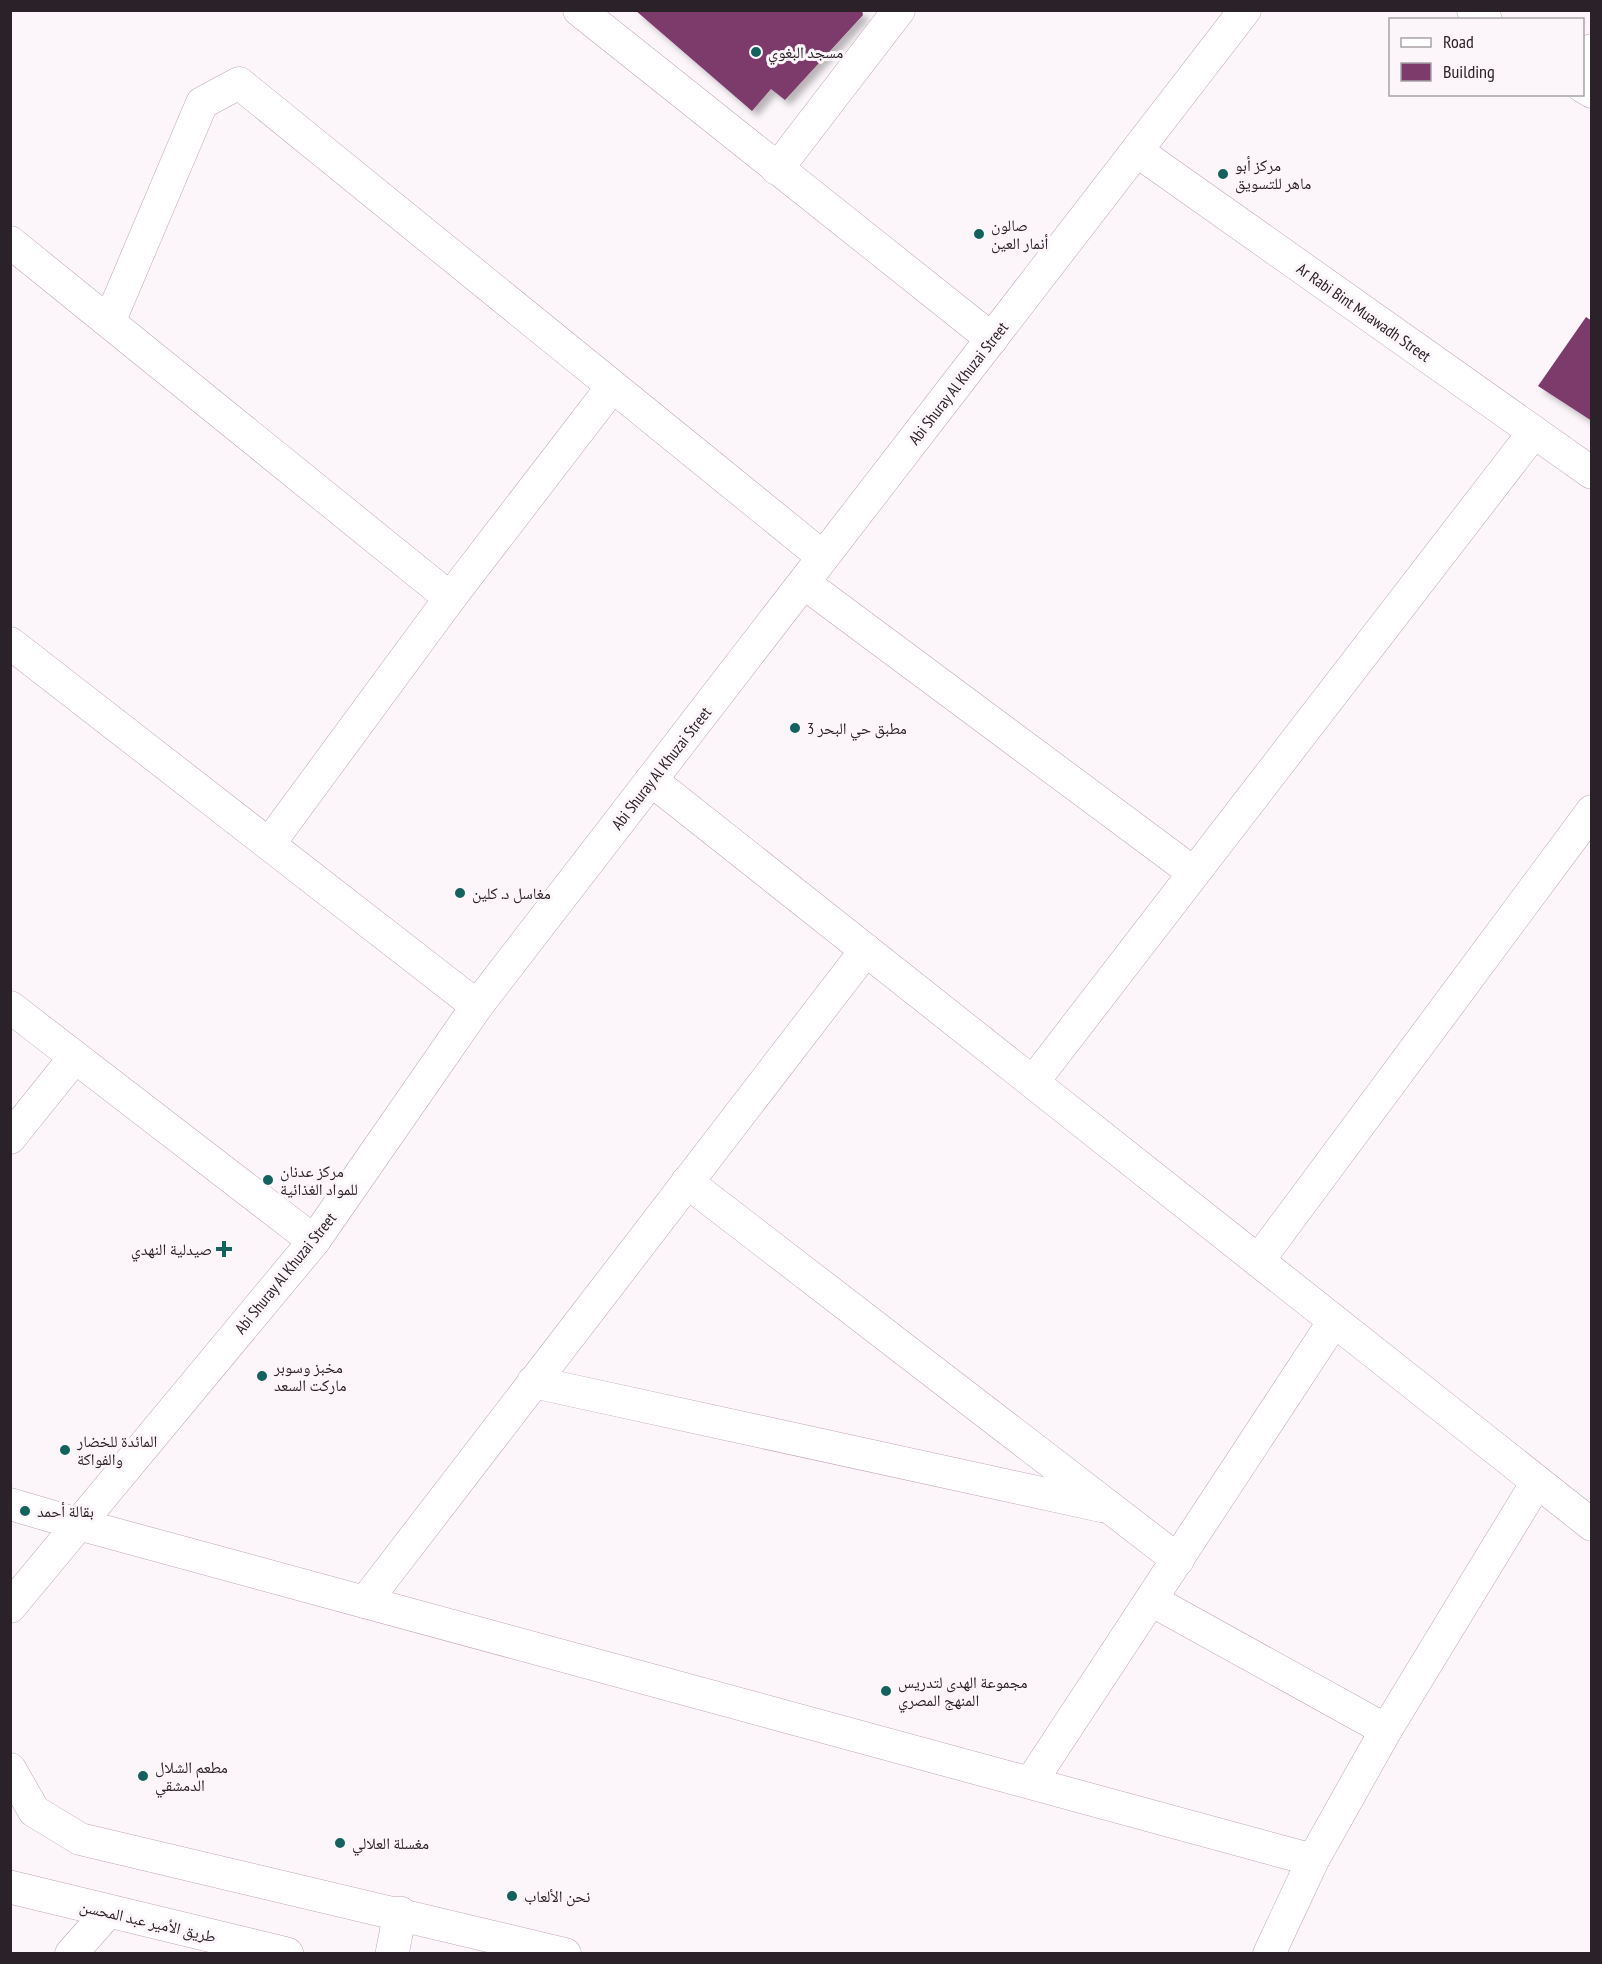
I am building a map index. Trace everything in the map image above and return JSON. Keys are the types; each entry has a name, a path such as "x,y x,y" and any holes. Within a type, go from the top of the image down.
{"main road":[{"name":"طريق الأمير عبد المحسن","path":"11,1886 108,1912 287,1953"},
{"path":"392,1953 400,1913"}],"street":[{"path":"579,10 992,339"},
{"path":"777,169 899,10"},
{"name":"Abi Shuray Al Khuzai Street","path":"78,1524 314,1241 477,1006 1245,10"},
{"path":"110,320 202,104 239,83 823,557"},
{"name":"Ar Rabi Bint Muawadh Street","path":"1137,151 1592,473"},
{"path":"10,242 110,320 450,598"},
{"path":"269,844 450,598 612,387"},
{"path":"1033,1082 1534,432"},
{"path":"804,583 1194,873"},
{"path":"10,643 477,1006"},
{"path":"651,780 1592,1525"},
{"path":"1258,1261 1592,811"},
{"path":"365,1602 866,950"},
{"path":"10,1007 314,1241"},
{"path":"10,1138 75,1057"},
{"path":"687,1182 1178,1560"},
{"path":"1031,1782 1334,1321"},
{"path":"534,1382 1112,1509"},
{"path":"1269,1953 1313,1860 1386,1730 1537,1482"},
{"path":"10,1504 1313,1860"},
{"path":"10,1607 78,1524"},
{"path":"10,1633 78,1524"},
{"path":"1151,1600 1386,1730"},
{"path":"10,1769 34,1811 80,1839 565,1953"},
{"path":"71,1953 108,1912"}],"building":[{"name":"مسجد البغوي","path":"635,10 862,10 863,15 785,100 771,89 752,111"},
{"path":"1586,317 1592,321 1592,421 1538,386"}],"place":[{"name":"مسجد البغوي","path":"756,52"},
{"name":"مركز أبو ماهر للتسويق","path":"1223,174"},
{"name":"صالون أنمار العين","path":"979,234"},
{"name":"مطبق حي البحر 3","path":"795,728"},
{"name":"مغاسل د. كلين","path":"460,893"},
{"name":"مركز عدنان للمواد الغذائية","path":"268,1180"},
{"name":"صيدلية النهدي","path":"224,1249"},
{"name":"مخبز وسوبر ماركت السعد","path":"262,1376"},
{"name":"المائدة للخضار والفواكة","path":"65,1450"},
{"name":"بقالة أحمد","path":"25,1511"},
{"name":"مجموعة الهدى لتدريس المنهج المصري","path":"886,1691"},
{"name":"مطعم الشلال الدمشقي","path":"143,1776"},
{"name":"مغسلة العلالي","path":"340,1843"},
{"name":"نحن الألعاب","path":"512,1896"}]}
